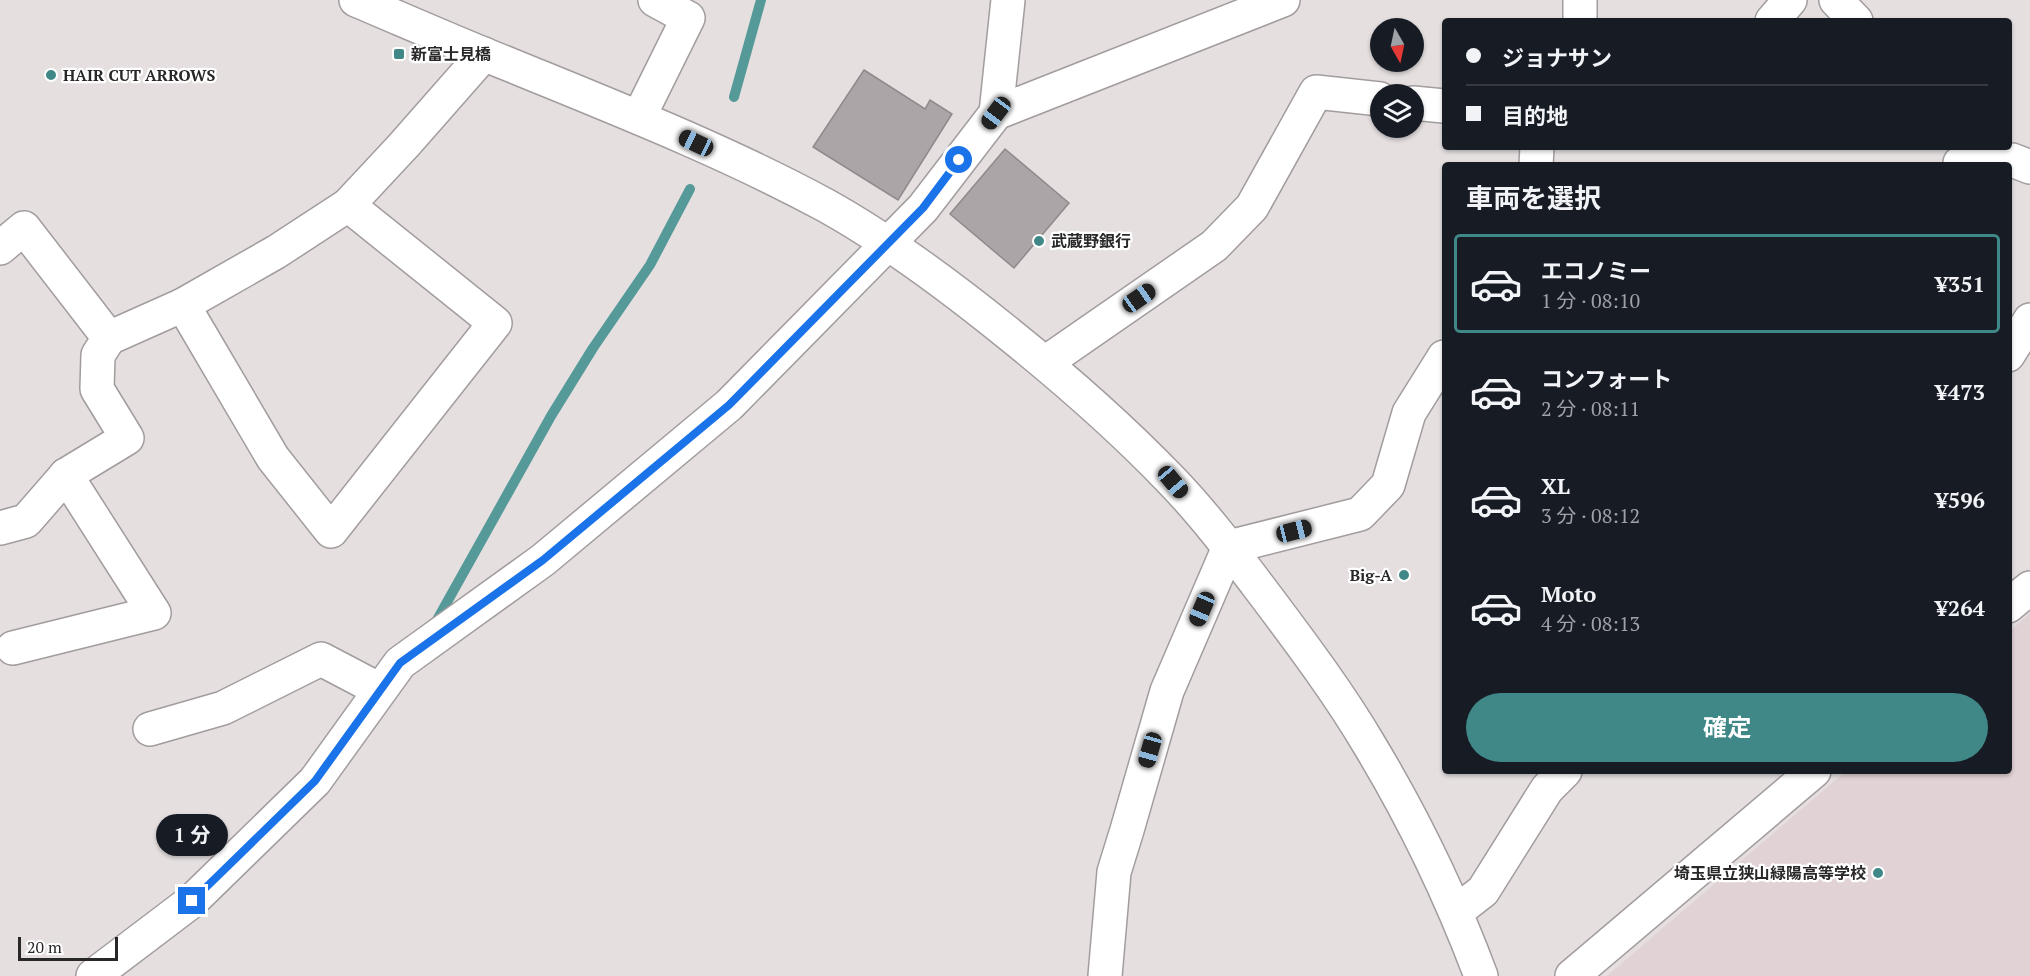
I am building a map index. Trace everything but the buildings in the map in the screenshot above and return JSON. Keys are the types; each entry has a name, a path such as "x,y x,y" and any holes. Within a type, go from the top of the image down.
{"street":[{"path":"356,0 639,117 772,178 828,207 887,243 969,302 1045,363 1140,448 1173,482 1229,547 1306,650 1369,744 1414,823 1456,912 1479,975"},
{"path":"639,117 688,18 655,0"},
{"path":"996,113 1008,0"},
{"path":"93,976 192,901 315,781 400,663 543,560 729,405 923,208 996,113 1283,0"},
{"path":"1580,0 1580,18"},
{"path":"1775,18 1790,0"},
{"path":"1836,0 1853,18"},
{"path":"0,528 26,520 66,475 128,438 98,389 98,355 109,338 183,305 276,252 348,205 484,54"},
{"path":"1045,363 1214,246 1252,207 1316,92 1370,98"},
{"path":"1424,104 1442,106"},
{"path":"1977,162 2012,160 2030,167"},
{"path":"183,305 273,458 331,531 495,323 348,205"},
{"path":"0,248 24,228 109,338"},
{"path":"2012,349 2030,320"},
{"path":"1229,547 1360,514 1388,485 1409,413 1442,360"},
{"path":"13,648 154,613 66,475"},
{"path":"1105,976 1114,872 1126,830 1167,691 1229,547"},
{"path":"2012,603 2030,588"},
{"path":"150,729 223,708 321,659 380,690"},
{"path":"1572,976 1810,774"},
{"path":"1456,912 1483,891 1547,777"}],"shaded area":[{"name":"埼玉県立狭山緑陽高等学校","path":"2030,613 2030,976 1607,976 1843,774 2012,774 2012,629"}],"waterway":[{"path":"734,97 761,0"},
{"path":"437,620 551,416 593,348 650,265 690,189"}],"place":[{"name":"新富士見橋","path":"399,54"},
{"name":"HAIR CUT ARROWS","path":"51,75"},
{"name":"武蔵野銀行","path":"1039,241"},
{"name":"Big-A","path":"1404,575"},
{"name":"埼玉県立狭山緑陽高等学校","path":"1878,873"}],"route":[{"path":"192,901 315,781 400,663 543,560 729,405 923,208 959,160"}]}
